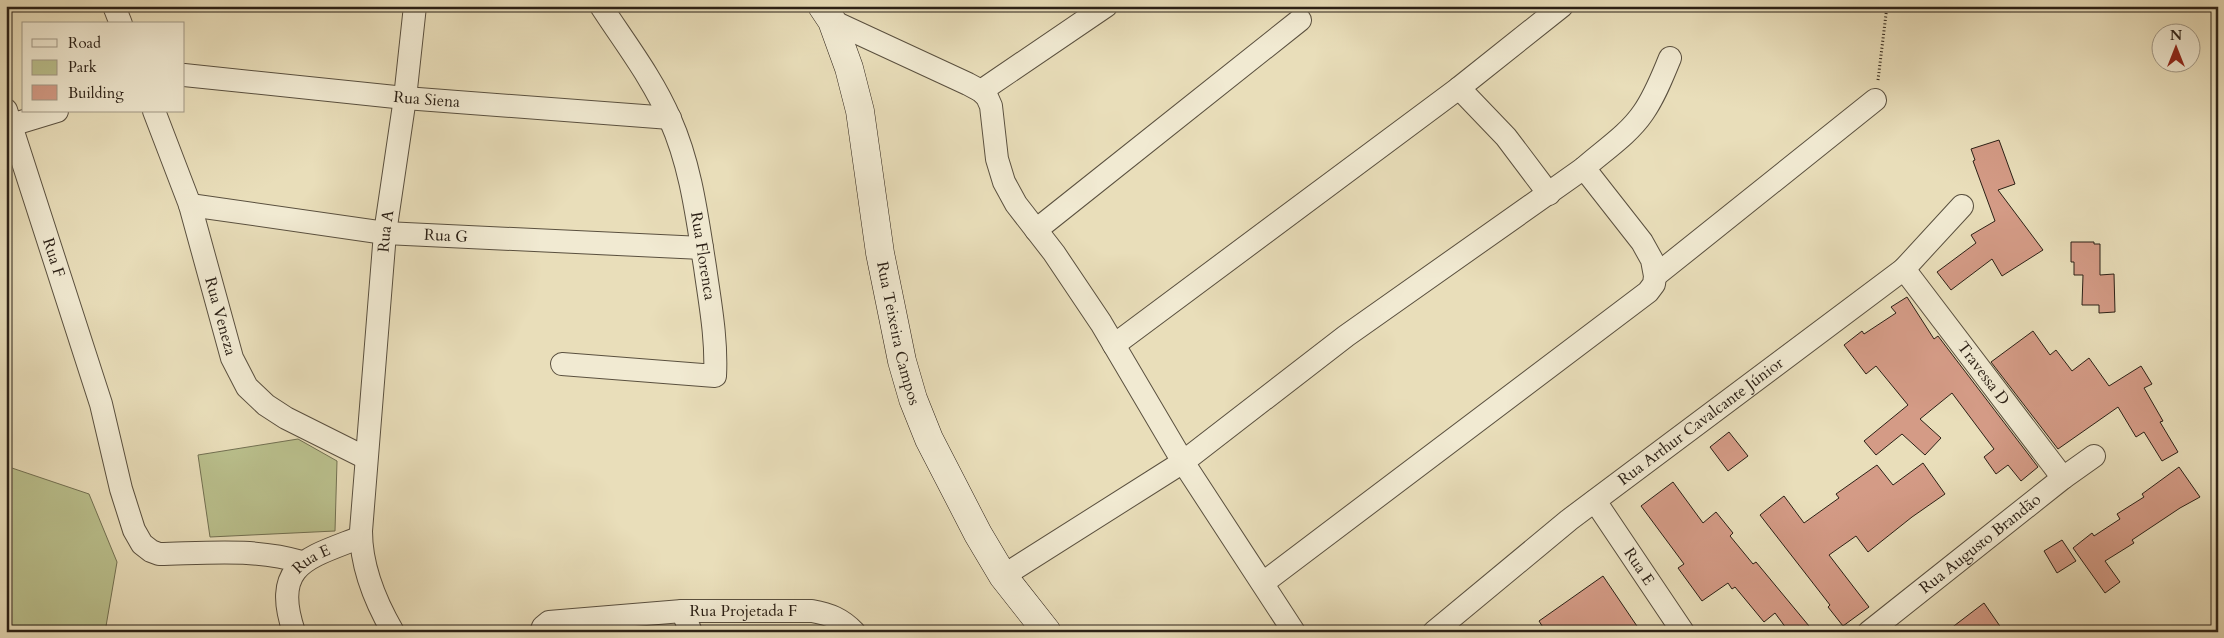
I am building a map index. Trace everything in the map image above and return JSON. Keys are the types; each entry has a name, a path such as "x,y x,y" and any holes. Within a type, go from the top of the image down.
{"street":[{"path":"114,6 119,22"},
{"name":"Rua A","path":"393,632 366,573 361,537 385,233 405,98 416,6"},
{"name":"Rua Florenca","path":"562,364 715,376 716,344 691,184 682,148 670,118 652,84 601,6"},
{"path":"981,90 1106,6"},
{"path":"1114,344 1459,88 1562,6"},
{"path":"827,11 981,90 988,97 991,106 997,159 1004,182 1016,204 1054,253 1114,344 1184,462 1294,632"},
{"name":"Rua Teixeira Campos","path":"827,11 849,68 860,111 880,253 902,362 913,399 929,439 946,473 1003,576 1047,632"},
{"path":"1036,230 1300,20"},
{"path":"1003,576 1184,462 1346,336 1584,168 1620,138 1642,115 1658,88 1670,58"},
{"name":"Rua Siena","path":"185,75 405,98 670,118"},
{"path":"1459,88 1506,137 1549,194"},
{"path":"1655,276 1875,100"},
{"path":"9,128 55,112"},
{"name":"Rua Veneza","path":"154,112 190,205 232,358 247,387 266,406 286,418 366,458"},
{"name":"Rua F","path":"9,128 101,404 121,489 134,530 142,544 159,554 213,551 252,552 280,556 302,562"},
{"path":"1263,584 1648,292 1654,284 1655,276 1652,260 1642,242 1584,168"},
{"name":"Rua G","path":"190,205 385,233 702,248"},
{"name":"Rua Arthur Cavalcante Júnior","path":"1434,632 1595,501 1904,269 1962,206"},
{"name":"Travessa D","path":"1904,269 2063,478"},
{"name":"Rua Augusto Brandão","path":"1869,632 2063,478 2094,456"},
{"name":"Rua E","path":"1595,501 1683,632"},
{"name":"Rua E","path":"294,632 288,615 286,598 289,582 294,570 310,556 361,537"},
{"path":"682,611 691,632"},
{"name":"Rua Projetada F","path":"542,632 543,627 549,622 559,620 682,611 812,611 832,615 848,625 854,632"}],"path":[{"path":"1875,100 1887,6"}],"green space":[{"path":"298,439 337,461 335,531 210,537 198,455"},
{"path":"6,466 89,494 117,562 105,632 6,632"}],"building":[{"path":"1999,140 2015,184 1998,190 2043,250 2002,276 1992,259 1951,290 1937,272 1976,243 1971,235 1995,221 1973,161 1975,160 1971,149"},
{"path":"2071,242 2094,242 2094,244 2100,244 2100,275 2114,274 2115,312 2099,313 2099,305 2082,305 2083,275 2074,275 2074,262 2071,262"},
{"path":"1907,297 1934,339 1938,336 2038,467 2021,481 2008,465 1996,474 1984,457 1994,449 1952,393 1920,419 1941,438 1925,455 1902,434 1876,455 1864,441 1908,405 1876,366 1866,374 1844,345 1862,331 1864,334 1896,313 1891,307"},
{"path":"2033,331 2050,355 2056,350 2072,371 2089,358 2109,386 2141,366 2152,384 2144,388 2163,421 2160,422 2178,452 2162,461 2144,432 2136,437 2118,407 2058,449 1991,362"},
{"path":"1729,432 1748,456 1728,471 1710,447"},
{"path":"1923,463 1945,494 1868,552 1856,536 1829,555 1869,607 1843,626 1828,607 1830,605 1760,515 1784,496 1804,523 1839,498 1836,494 1877,465 1893,485"},
{"path":"2179,467 2200,497 2132,540 2134,543 2105,561 2120,582 2105,593 2073,548 2092,533 2094,536 2120,519 2117,514 2144,497 2142,494"},
{"path":"1673,482 1703,523 1716,512 1733,533 1730,536 1753,564 1756,562 1814,632 1789,632 1775,613 1764,622 1735,587 1732,589 1728,583 1702,601 1678,568 1684,564 1641,506"},
{"path":"2062,540 2076,561 2057,573 2044,551"},
{"path":"1603,576 1641,632 1546,632 1539,621"},
{"path":"1984,603 2004,632 1946,632"}]}
